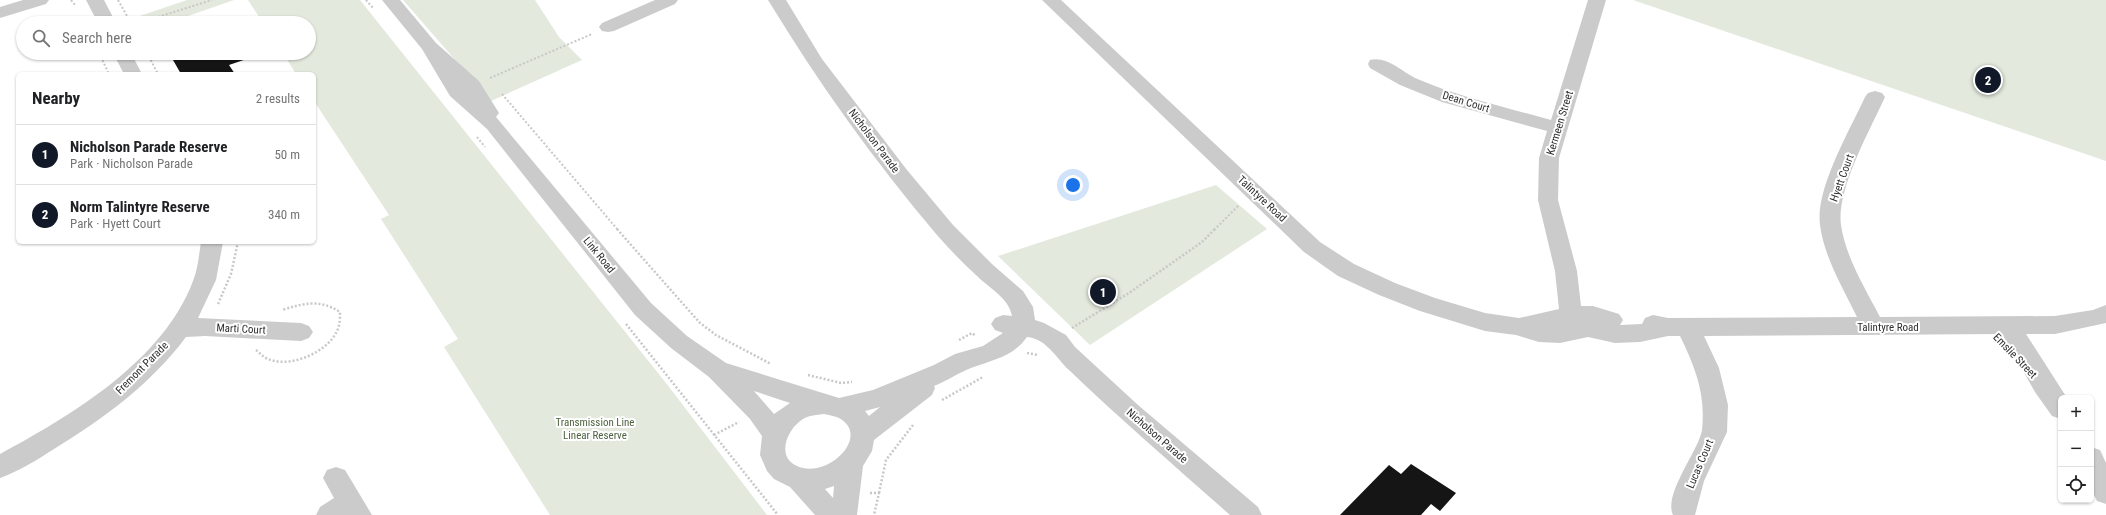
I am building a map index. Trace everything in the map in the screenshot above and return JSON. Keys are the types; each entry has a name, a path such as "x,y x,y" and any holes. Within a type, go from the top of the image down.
{"street":[{"path":"0,13 40,0"},
{"path":"95,0 103,16"},
{"name":"Link Road","path":"391,0 430,47 457,92 494,124 643,309 680,342 718,370 759,412 774,434"},
{"path":"608,27 669,0"},
{"name":"Nicholson Parade","path":"777,0 814,61 900,175 945,230 985,272 1015,296 1022,307 1024,316 1017,334 1031,341 1067,354 1129,412 1249,515"},
{"name":"Talintyre Road","path":"1051,0 1312,247 1346,270 1428,305 1485,322 1516,326 1539,333 1560,334 1582,319 1615,334 1640,333 1678,327 2055,325 2095,318 2106,314"},
{"name":"Kermeen Street","path":"1582,319 1566,271 1548,200 1549,158 1597,0"},
{"path":"126,60 132,72"},
{"name":"Dean Court","path":"1377,64 1406,81 1449,98 1558,128"},
{"name":"Hyett Court","path":"1874,327 1843,267 1835,242 1830,212 1836,188 1876,97"},
{"name":"Fremont Parade","path":"0,467 41,446 109,400 135,378 181,328 202,293 212,258 212,244"},
{"name":"Emslie Street","path":"1986,326 2044,385"},
{"name":"Emslie Street","path":"2009,326 2044,385 2058,405"},
{"name":"Marti Court","path":"181,328 205,327 301,332"},
{"name":"Lucas Court","path":"1678,327 1707,368 1716,405 1714,432 1692,481 1684,510"},
{"path":"832,406 852,414 860,423 863,435 858,456 850,465 826,478 812,480 799,479 787,474 778,466 772,456 771,445 774,434 782,422 794,412 809,406 832,406 876,399 991,352 1005,345 1017,334"},
{"path":"863,435 953,367"},
{"name":"Link Road","path":"718,370 832,406"},
{"path":"844,515 850,465"},
{"path":"2094,465 2106,493"},
{"path":"336,478 346,511"},
{"path":"799,479 822,503 828,515"}],"path":[{"path":"118,0 127,16"},
{"path":"161,16 212,0"},
{"path":"494,84 489,78 608,27"},
{"path":"102,60 108,72"},
{"path":"151,60 157,72"},
{"path":"499,90 628,243 700,323 716,335 747,352 776,365"},
{"path":"1072,328 1085,322 1202,242 1238,205"},
{"path":"215,310 226,292 235,266 238,244"},
{"path":"1017,334 1041,355"},
{"path":"937,403 990,373"},
{"path":"879,493 886,460 915,422"}],"green space":[{"path":"187,0 234,0 188,16 140,16"},
{"name":"Transmission Line Linear Reserve","path":"248,0 360,0 666,383 767,515 550,515 444,347 458,339 381,219 389,215 316,104 316,72 295,72 287,60 316,60 316,16 258,16"},
{"path":"403,0 535,0 559,37 582,60 491,101"},
{"path":"1633,0 2106,0 2106,161"},
{"path":"1216,185 1267,229 1090,345 998,256"}],"building":[{"path":"173,60 244,60 229,65 234,72 180,72"},
{"path":"1411,464 1456,493 1440,511 1431,504 1421,515 1340,515 1389,465 1401,474"}],"place":[{"name":"Norm Talintyre Reserve","path":"1988,80"},
{"name":"Nicholson Parade Reserve","path":"1103,292"}]}
